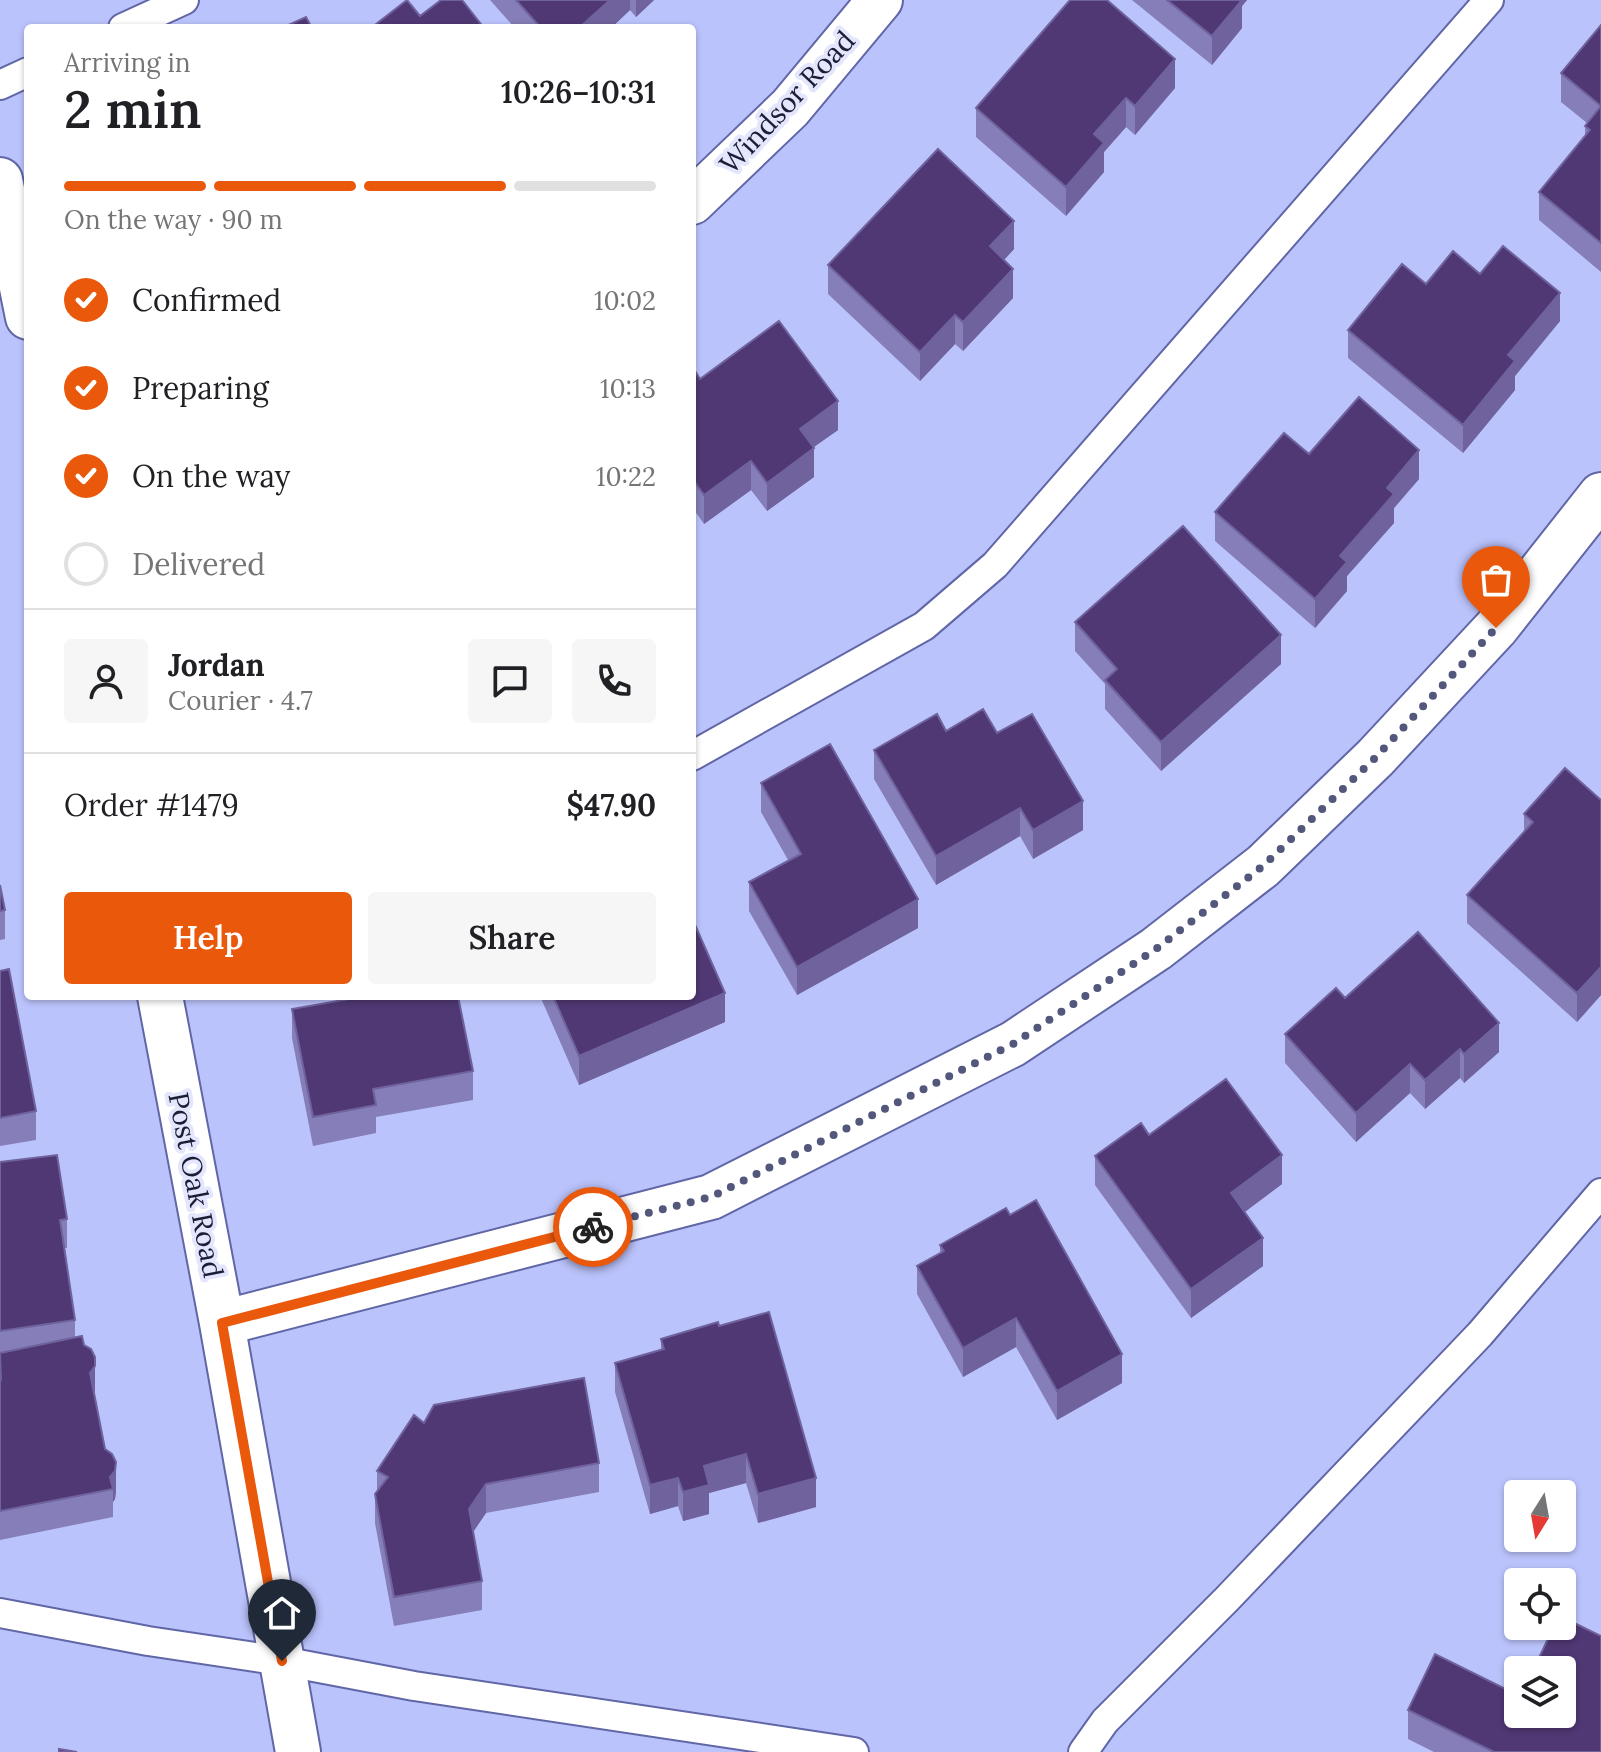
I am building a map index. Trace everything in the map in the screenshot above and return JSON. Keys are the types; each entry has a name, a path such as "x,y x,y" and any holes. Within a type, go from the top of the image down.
{"street":[{"name":"Windsor Road","path":"696,198 790,108 880,0"},
{"path":"0,180 24,297"},
{"path":"222,1323 711,1197 1013,1044 1156,949 1263,866 1375,758 1496,628 1601,495"},
{"name":"Post Oak Road","path":"161,1000 298,1752"}],"lane":[{"path":"132,24 184,0"},
{"path":"696,754 924,626 995,565 1489,0"},
{"path":"0,85 24,74"},
{"path":"1083,1752 1105,1721 1227,1599 1480,1334 1601,1193"},
{"path":"0,1613 414,1686 854,1752"}],"building":[{"path":"407,0 420,16 441,0 462,0 481,24 376,24"},
{"path":"516,0 610,0 583,24 537,24"},
{"path":"1070,0 1107,0 1175,59 1135,106 1126,98 1094,134 1104,143 1066,187 976,108"},
{"path":"1167,0 1242,0 1212,36"},
{"path":"306,17 310,24 291,24"},
{"path":"1601,25 1601,106 1561,73"},
{"path":"1601,106 1601,243 1539,192 1590,130 1585,126"},
{"path":"938,149 1014,221 990,246 1013,269 963,322 955,315 920,352 828,265"},
{"path":"1503,246 1560,293 1508,355 1515,361 1463,425 1348,330 1402,264 1426,284 1453,251 1480,274"},
{"path":"779,321 838,401 800,429 814,448 767,483 751,461 704,495 696,484 696,373 700,379"},
{"path":"1359,397 1419,450 1387,488 1394,494 1340,556 1347,562 1315,599 1215,512 1284,433 1309,454"},
{"path":"1183,526 1281,635 1161,742 1105,680 1117,669 1075,622"},
{"path":"983,709 997,733 1032,714 1083,801 1033,830 1020,808 936,856 874,750 937,714 946,731"},
{"path":"830,744 918,899 797,967 749,882 801,854 761,783"},
{"path":"1565,768 1601,800 1601,967 1577,993 1467,895 1533,822 1524,814"},
{"path":"0,885 5,910 0,911"},
{"path":"696,927 725,993 579,1056 555,1000 696,1000"},
{"path":"1418,932 1499,1023 1464,1054 1460,1049 1425,1080 1410,1064 1356,1113 1285,1034 1336,988 1345,998"},
{"path":"9,969 36,1111 0,1118 0,971"},
{"path":"344,1000 459,1000 473,1071 373,1089 376,1105 313,1117 292,1009"},
{"path":"1226,1079 1282,1155 1231,1193 1263,1238 1191,1289 1095,1156 1141,1123 1149,1135"},
{"path":"57,1155 67,1219 60,1220 75,1320 0,1331 0,1162"},
{"path":"1036,1200 1122,1354 1057,1391 1016,1318 963,1348 917,1266 944,1251 940,1245 1006,1208 1010,1215"},
{"path":"769,1312 816,1478 758,1494 746,1454 704,1466 709,1485 683,1492 678,1478 650,1485 615,1363 664,1349 661,1339 718,1322 719,1326"},
{"path":"82,1336 84,1345 91,1349 95,1357 95,1366 90,1373 105,1449 116,1462 115,1471 110,1477 113,1489 0,1511 0,1353"},
{"path":"584,1378 599,1463 486,1484 469,1509 482,1581 394,1597 375,1494 388,1477 377,1471 414,1415 424,1423 434,1405"},
{"path":"1576,1624 1601,1636 1601,1752 1494,1752 1408,1710 1435,1654 1504,1688 1504,1728 1576,1728 1576,1656 1540,1656 1547,1640 1576,1640"}],"way so far":[{"path":"593,1227 711,1197 1013,1044 1156,949 1263,866 1375,758 1496,628"}],"route":[{"path":"282,1661 222,1323 593,1227"}]}
